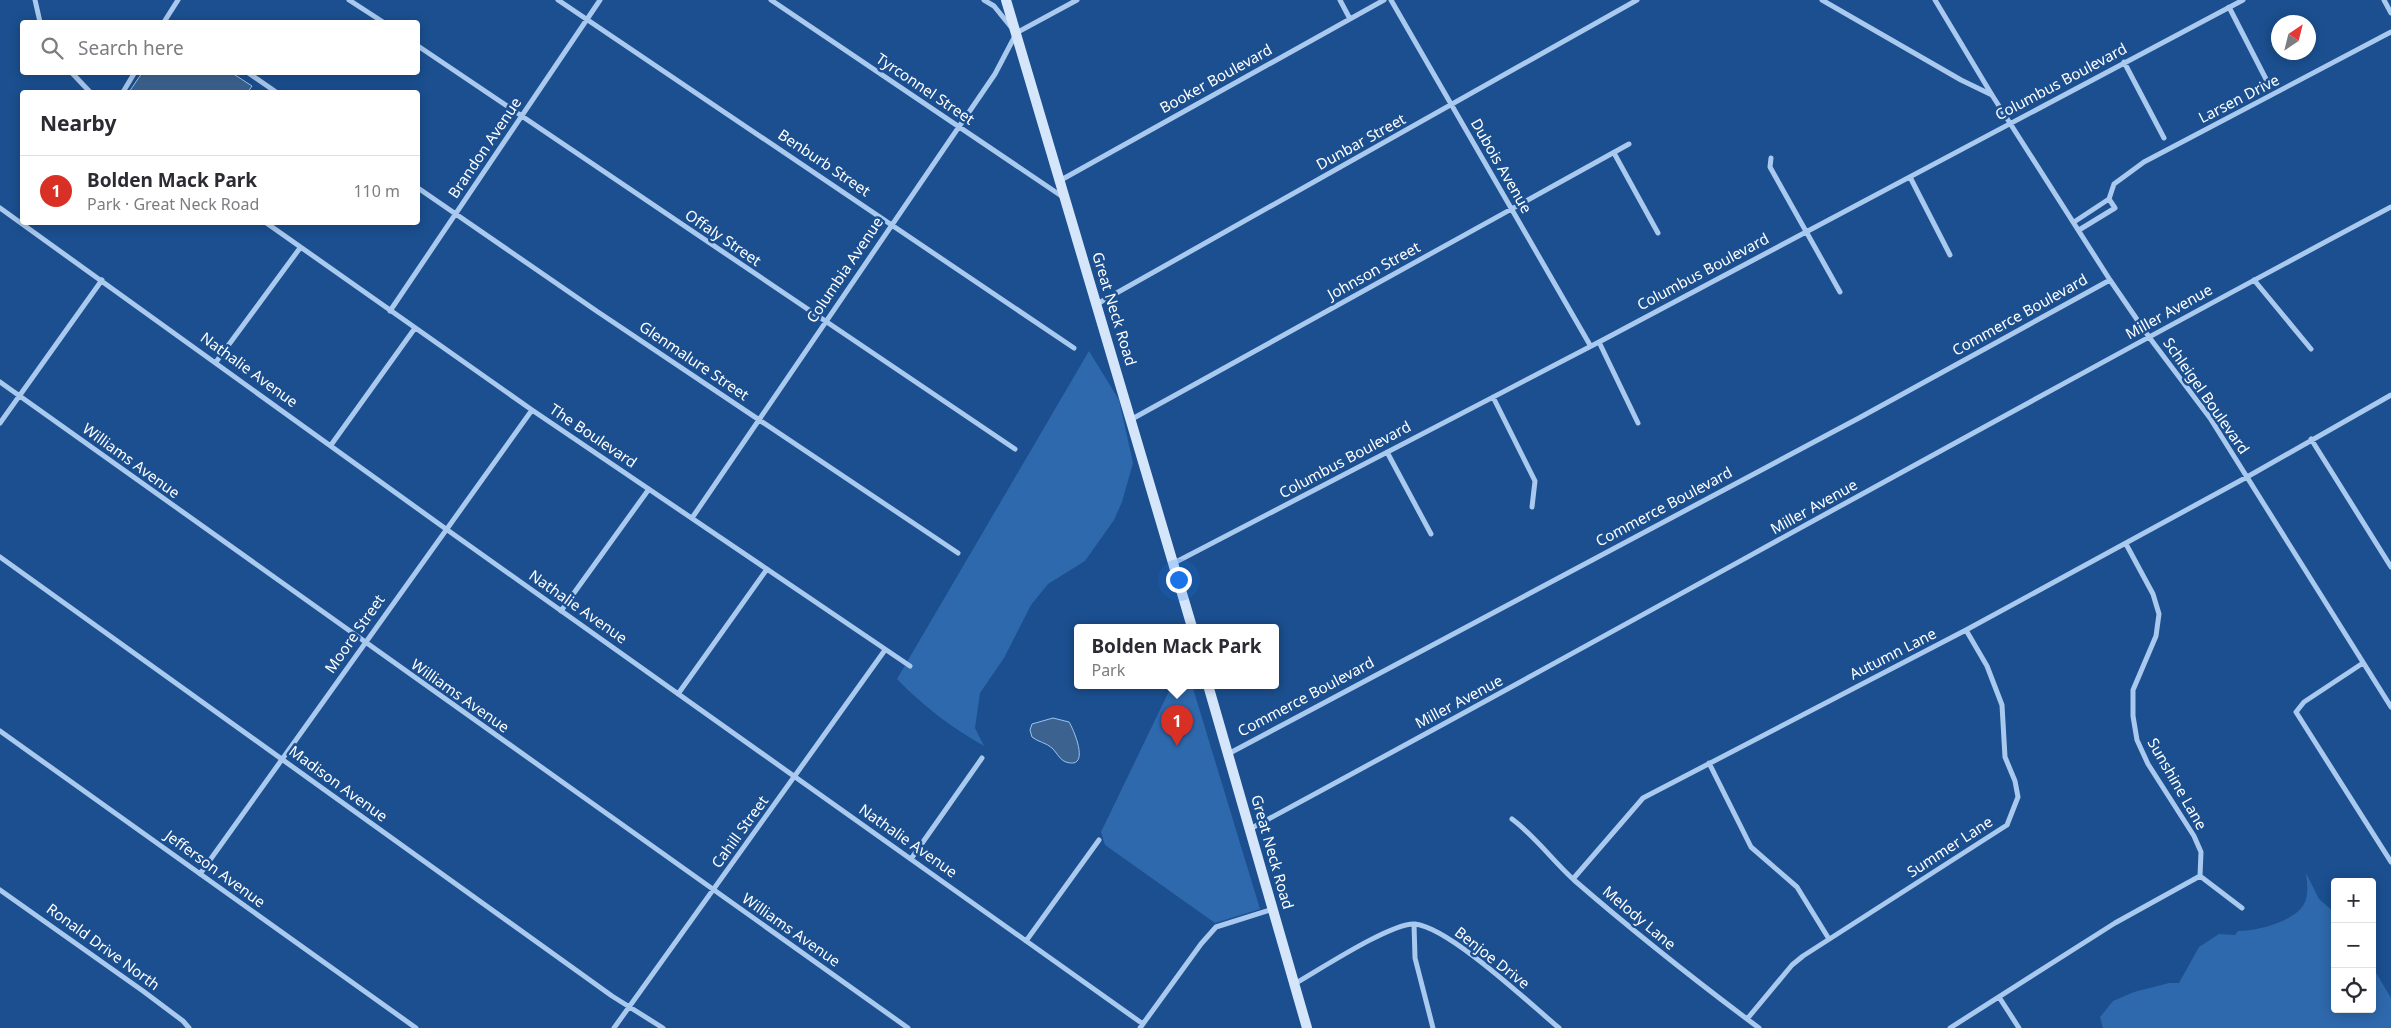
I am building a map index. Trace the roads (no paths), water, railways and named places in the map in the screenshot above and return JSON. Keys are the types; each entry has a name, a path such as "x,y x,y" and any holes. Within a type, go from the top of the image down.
{"main road":[{"name":"Great Neck Road","path":"1006,0 1132,419 1191,624"},
{"name":"Great Neck Road","path":"1209,689 1296,983 1307,1028"}],"street":[{"path":"35,0 40,20"},
{"path":"166,20 178,0"},
{"path":"349,0 380,20"},
{"name":"Benburb Street","path":"558,0 892,223 1074,348"},
{"name":"Brandon Avenue","path":"390,311 600,0"},
{"name":"Tyrconnel Street","path":"771,0 1065,199"},
{"path":"984,0 994,6 1016,34 1077,0"},
{"path":"1340,0 1350,19"},
{"name":"Booker Boulevard","path":"1061,180 1384,0"},
{"name":"Dubois Avenue","path":"1391,0 1590,345"},
{"name":"Dunbar Street","path":"1097,304 1452,106 1637,0"},
{"path":"1822,0 1961,80 1992,95"},
{"name":"Schleigel Boulevard","path":"1935,0 1992,95 2110,280 2149,337 2210,418 2391,707"},
{"name":"Columbus Boulevard","path":"1173,564 1599,342 2243,0"},
{"path":"2384,0 2391,13"},
{"path":"2229,7 2268,83"},
{"name":"Larsen Drive","path":"2074,222 2109,199 2114,184 2144,162 2391,32"},
{"name":"Columbia Avenue","path":"692,518 959,127 997,70 1016,34"},
{"name":"Offaly Street","path":"420,47 1015,450"},
{"path":"2124,62 2164,138"},
{"path":"74,75 88,90"},
{"path":"124,90 133,75"},
{"path":"251,75 273,90"},
{"name":"Johnson Street","path":"1132,419 1629,144"},
{"path":"1614,153 1658,233"},
{"path":"1771,158 1770,167 1840,292"},
{"path":"1910,177 1950,255"},
{"name":"Glenmalure Street","path":"420,189 958,553"},
{"name":"Larsen Drive","path":"2079,230 2115,208 2109,199"},
{"name":"Miller Avenue","path":"1250,829 1526,680 2149,337 2391,207"},
{"name":"Nathalie Avenue","path":"0,208 20,222"},
{"name":"Nathalie Avenue","path":"24,225 446,529 1026,940 1141,1026"},
{"name":"The Boulevard","path":"269,225 532,410 910,666"},
{"path":"216,362 300,248"},
{"path":"0,422 102,280"},
{"name":"Commerce Boulevard","path":"1228,754 1859,418 2110,280"},
{"path":"2254,280 2311,349"},
{"path":"331,445 415,328"},
{"path":"1599,342 1638,423"},
{"name":"Williams Avenue","path":"0,382 712,891 908,1028"},
{"name":"Autumn Lane","path":"1574,879 1643,798 1966,630 2126,544 2391,395"},
{"path":"1493,397 1535,481 1532,507"},
{"name":"Moore Street","path":"200,874 532,410"},
{"path":"2311,439 2391,567"},
{"path":"1387,452 1431,534"},
{"path":"561,611 649,489"},
{"name":"Sunshine Lane","path":"2126,544 2153,594 2159,614 2156,636 2133,690 2133,716 2137,740 2148,764 2194,836 2201,852 2200,876"},
{"name":"Madison Avenue","path":"0,557 604,990 663,1028"},
{"path":"678,694 767,569"},
{"name":"Summer Lane","path":"1747,1019 1792,965 1829,939 2007,825 2012,817 2018,797 2015,781 2005,757 2002,705 1987,666 1966,630"},
{"name":"Cahill Street","path":"614,1028 885,650"},
{"path":"2363,663 2304,702 2296,712 2391,862"},
{"name":"Jefferson Avenue","path":"0,731 416,1028"},
{"path":"911,859 982,758"},
{"path":"1709,763 1752,847 1797,887 1829,939"},
{"name":"Melody Lane","path":"1512,819 1529,832 1551,860 1645,940 1759,1028"},
{"path":"1026,940 1099,840"},
{"path":"1950,1028 2115,923 2200,876 2242,908"},
{"name":"Ronald Drive North","path":"0,890 143,991 183,1021 189,1028"},
{"path":"1141,1026 1201,944 1216,927 1273,909"},
{"path":"1296,983 1388,932 1414,924 1415,958 1433,1028"},
{"name":"Benjoe Drive","path":"1414,924 1440,933 1465,950 1559,1028"},
{"path":"2000,997 2019,1028"}],"place":[{"name":"Bolden Mack Park","path":"1177,746"}]}
